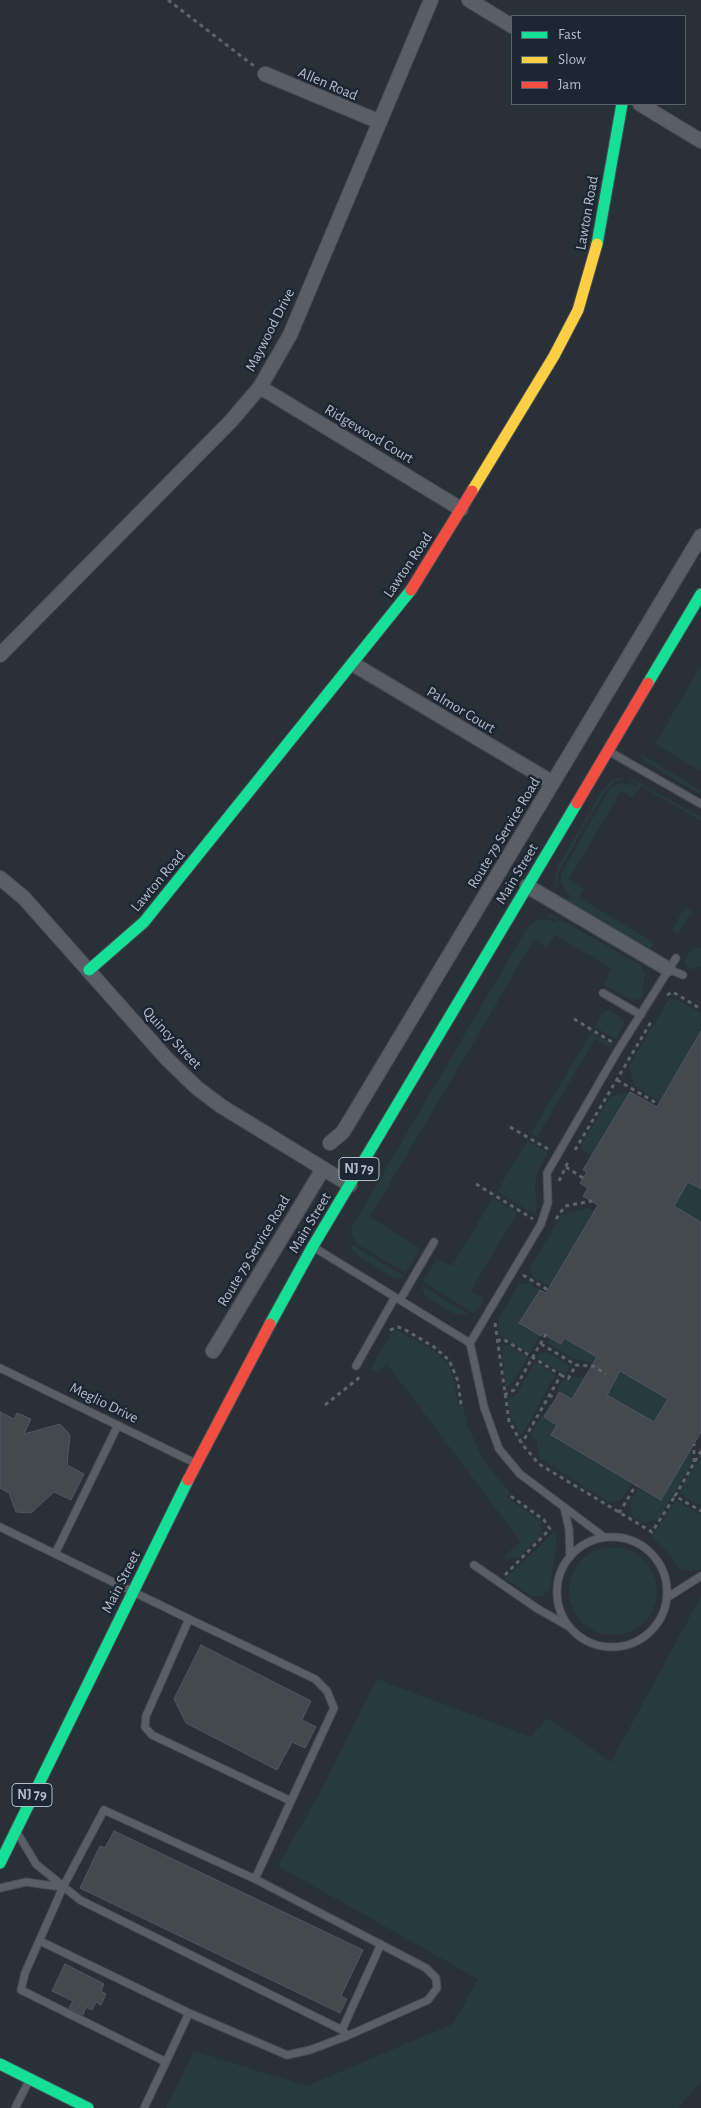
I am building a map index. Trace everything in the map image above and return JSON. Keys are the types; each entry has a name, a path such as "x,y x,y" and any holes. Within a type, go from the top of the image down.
{"main road":[{"name":"Lawton Road","path":"89,970 144,922 353,664 407,596 461,509 554,356 578,310 594,259 622,105"},
{"name":"Main Street","path":"0,1863 195,1464 313,1246 701,594"},
{"path":"0,2064 88,2108"}],"street":[{"name":"Maywood Drive","path":"0,655 231,421 260,387 290,335 431,0"},
{"path":"469,0 511,25"},
{"name":"Allen Road","path":"264,74 380,122"},
{"path":"642,105 701,141"},
{"name":"Ridgewood Court","path":"260,387 461,509"},
{"name":"Route 79 Service Road","path":"330,1144 343,1132 701,536"},
{"name":"Palmor Court","path":"353,664 552,783"},
{"name":"Quincy Street","path":"0,878 24,898 168,1059 197,1088 221,1106 350,1185"},
{"path":"527,886 672,964"},
{"name":"Route 79 Service Road","path":"213,1351 323,1169"}],"lane":[{"path":"608,750 701,804"},
{"path":"604,1537 520,1474 499,1449 484,1407 470,1343 541,1224 548,1203 547,1172 557,1154 620,1046 672,964 683,975"},
{"path":"603,993 641,1015"},
{"path":"356,1366 434,1242"},
{"path":"313,1246 470,1343"},
{"name":"Meglio Drive","path":"0,1368 195,1464"},
{"path":"55,1554 118,1425"},
{"path":"564,1506 569,1529 570,1557"},
{"path":"0,1528 315,1679 327,1690 334,1708 255,1879"},
{"path":"474,1565 538,1609 570,1627 584,1640 601,1646 620,1647 638,1642 653,1631 663,1615 668,1597 667,1581 661,1565 651,1552 637,1542 621,1537 604,1537 588,1542 570,1557 564,1564 558,1580 557,1597 561,1613 570,1627"},
{"path":"668,1597 701,1576"},
{"path":"189,1619 146,1716 145,1726 152,1734 291,1801"},
{"path":"40,1942 189,2013 287,2055 310,2050 344,2033 428,2000 437,1988 436,1978 426,1968 255,1879 104,1810 63,1887 25,1972 21,1990 166,2062"},
{"path":"16,1829 36,1864 80,1900 344,2033"},
{"path":"0,1888 26,1882 63,1887"},
{"path":"344,2033 381,1944"},
{"path":"144,2108 189,2013"},
{"path":"15,2108 30,2079"}],"path":[{"path":"168,0 264,74"},
{"path":"663,1002 668,994 673,992 701,1009"},
{"path":"574,1019 632,1054"},
{"path":"574,1153 653,1020"},
{"path":"617,1080 658,1104"},
{"path":"510,1127 569,1161 559,1184"},
{"path":"566,1167 583,1178"},
{"path":"476,1184 550,1229 566,1206 592,1201"},
{"path":"560,1212 561,1204"},
{"path":"517,1283 527,1267"},
{"path":"522,1275 548,1290"},
{"path":"497,1316 495,1325 509,1422 522,1444 547,1470 652,1532 701,1451"},
{"path":"387,1336 391,1328 404,1329 442,1353 453,1367 458,1381 461,1405"},
{"path":"504,1395 514,1390 546,1334"},
{"path":"497,1341 503,1339 568,1379 576,1365"},
{"path":"541,1344 576,1365 593,1366 606,1374"},
{"path":"325,1405 355,1383 362,1374"},
{"path":"522,1444 561,1375"},
{"path":"550,1395 556,1398"},
{"path":"694,1444 694,1463"},
{"path":"619,1513 636,1485"},
{"path":"499,1582 550,1529 544,1520 508,1494"},
{"path":"675,1496 701,1511"}],"green space":[{"path":"701,666 701,771 655,744"},
{"path":"643,755 701,791 701,795 646,762 640,756"},
{"path":"621,777 622,779 613,783 605,791 560,869 557,877 558,885 556,886 555,876 558,866 602,791 611,781"},
{"path":"629,777 701,817 701,821 641,786 633,798 621,791 569,879 584,889 578,897 652,941 653,946 649,948 569,902 560,894 569,899 571,897 561,883 561,874 610,788 621,783 637,786 638,784 628,779"},
{"path":"685,907 693,912 677,935 672,929"},
{"path":"548,913 641,965 645,974 643,994 639,999 632,1000 604,985 611,968 555,935 547,947 534,940 370,1217 420,1248 406,1273 357,1244 351,1234 353,1225 526,930 534,922 542,919 556,922 558,920 547,916"},
{"path":"696,947 701,948 701,966 690,970 684,963 690,951"},
{"path":"672,999 678,1000 701,1013 701,1036 699,1035 660,1101 634,1086 629,1066 667,1002"},
{"path":"605,1010 613,1012 623,1020 623,1027 616,1039 594,1027"},
{"path":"591,1033 612,1045 607,1046 595,1039 537,1137 531,1133"},
{"path":"630,1092 592,1156 580,1148 610,1097"},
{"path":"527,1141 548,1152 537,1173 535,1215 497,1191"},
{"path":"688,1182 701,1189 701,1222 674,1206"},
{"path":"493,1198 517,1213 471,1291 483,1298 481,1306 473,1313 423,1282 436,1260 452,1266"},
{"path":"588,1208 594,1211 550,1287 533,1277 529,1268 562,1215"},
{"path":"353,1245 404,1276 397,1279 391,1277 356,1254 350,1247"},
{"path":"529,1283 540,1290 519,1323 540,1335 530,1354 499,1335 498,1325 500,1316 519,1284"},
{"path":"421,1286 469,1314 455,1314 426,1297"},
{"path":"393,1331 399,1331 436,1352 447,1362 454,1379 458,1406 463,1405 468,1427 485,1463 510,1492 507,1497 541,1522 542,1534 518,1558 506,1559 504,1556 521,1542 387,1364 377,1371 370,1369"},
{"path":"550,1337 561,1344 564,1338 612,1366 575,1359 547,1343"},
{"path":"506,1344 528,1357 511,1384 506,1387 502,1352"},
{"path":"547,1352 570,1366 565,1375 537,1358 540,1353"},
{"path":"538,1363 555,1375 524,1432 520,1434 511,1418 507,1397 514,1396 518,1392 534,1364"},
{"path":"619,1370 668,1399 654,1422 607,1395"},
{"path":"586,1376 572,1399 557,1391 564,1379 570,1382 572,1378"},
{"path":"550,1403 552,1404 545,1417 557,1425 551,1435 632,1483 621,1500 609,1502 538,1457 537,1440 530,1436"},
{"path":"692,1448 691,1465 658,1519 644,1523 632,1516 630,1502 639,1487 661,1500"},
{"path":"701,1455 701,1507 679,1493"},
{"path":"675,1500 701,1515 701,1570 679,1569 664,1548 652,1538"},
{"path":"555,1531 557,1541 550,1589 542,1596 532,1596 505,1579"},
{"path":"613,1547 630,1551 644,1560 653,1574 657,1591 653,1608 644,1622 630,1631 613,1635 596,1631 582,1622 573,1608 569,1591 573,1574 582,1560 596,1551"},
{"path":"701,1596 701,2082 678,2108 166,2108 194,2051 307,2086 453,2024 478,1979 278,1866 318,1796 377,1679 531,1737 547,1718 611,1762"}],"building":[{"path":"701,1031 701,1189 688,1182 674,1206 701,1222 701,1432 661,1500 551,1435 557,1425 544,1417 559,1392 572,1399 597,1357 564,1338 561,1344 542,1333 541,1336 519,1323 540,1290 546,1293 598,1205 583,1196 588,1188 580,1183 587,1172 583,1170 630,1092 657,1107","holes":["620,1371 668,1399 654,1422 607,1395"]},
{"path":"0,1412 14,1419 17,1413 31,1419 24,1434 60,1424 70,1435 67,1465 84,1474 71,1500 54,1492 31,1513 16,1512 9,1493 0,1488"},
{"path":"201,1645 311,1701 302,1720 316,1727 305,1748 292,1742 277,1770 186,1723 174,1699"},
{"path":"114,1831 363,1950 341,1996 347,1999 340,2013 80,1888 100,1846 105,1848"},
{"path":"65,1964 104,1984 101,1991 106,1994 101,2005 96,2002 92,2010 86,2007 83,2015 69,2008 73,2001 52,1991"}],"traffic: fast":[{"path":"597,244 622,105"},
{"path":"89,970 144,922 411,590"},
{"path":"648,683 701,594"},
{"path":"270,1324 313,1246 577,803"},
{"path":"0,1863 188,1480"},
{"path":"0,2064 88,2108"}],"traffic: slow":[{"path":"472,491 554,356 578,310 597,244"}],"traffic: jam":[{"path":"411,590 472,491"},
{"path":"577,803 648,683"},
{"path":"188,1480 270,1324"}]}
